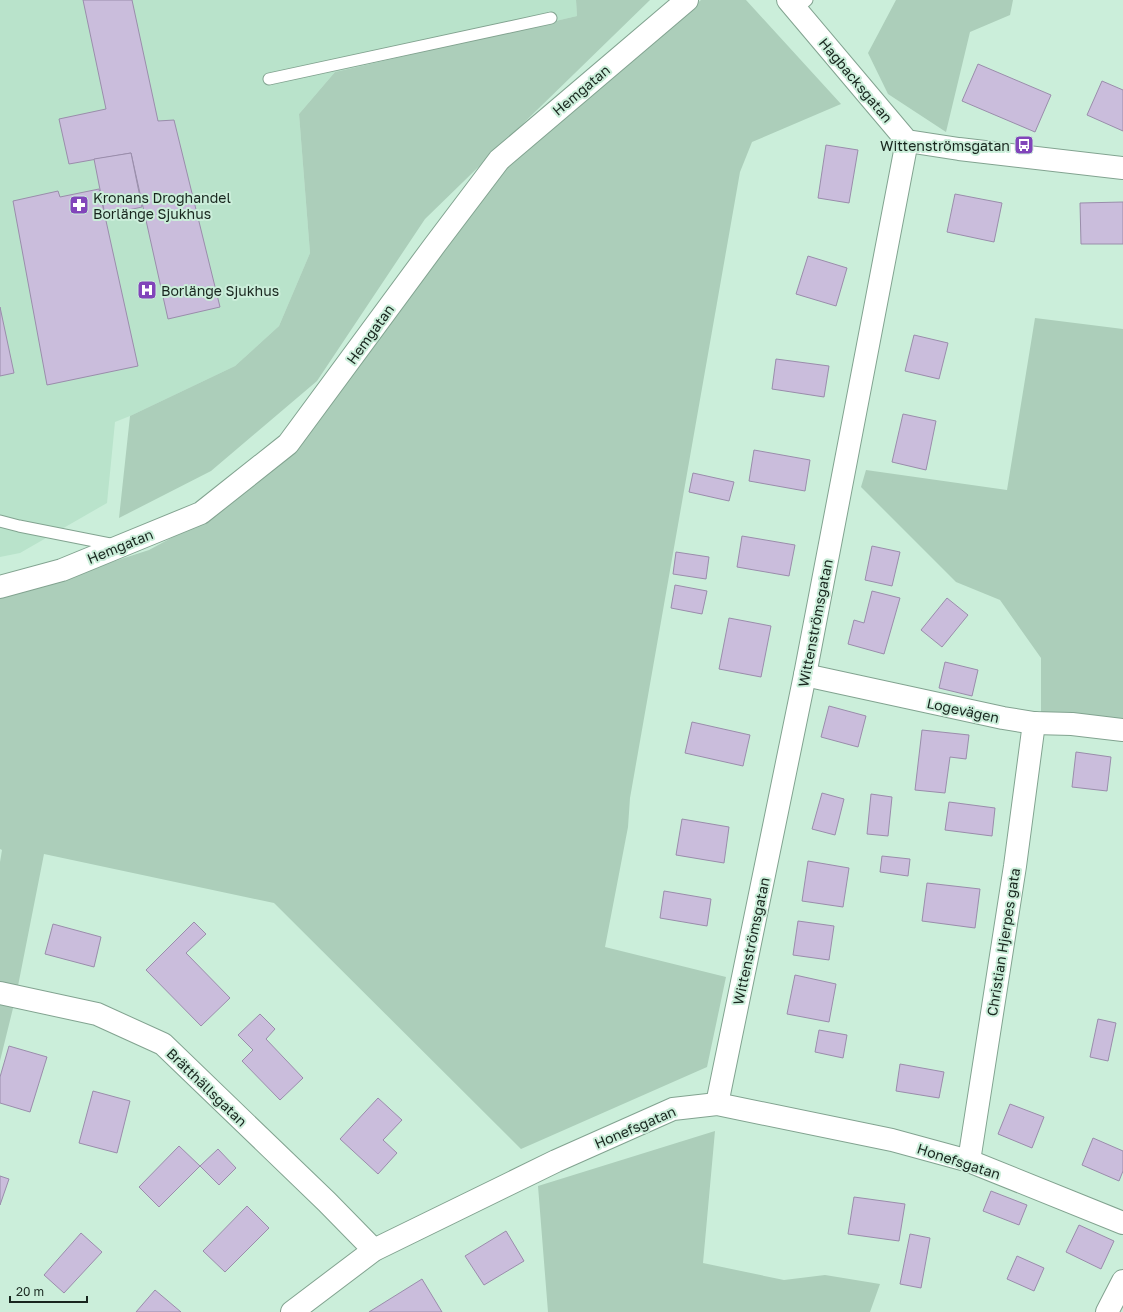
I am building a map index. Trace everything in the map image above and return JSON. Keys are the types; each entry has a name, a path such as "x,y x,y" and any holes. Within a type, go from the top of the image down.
{"street":[{"name":"Hemgatan","path":"0,587 62,570 201,513 288,444 499,160 687,0"},
{"name":"Hagbacksgatan","path":"797,3 907,141"},
{"path":"907,141 958,149 1123,168"},
{"name":"Wittenströmsgatan","path":"717,1104 805,675 907,141"},
{"name":"Logevägen","path":"805,675 1003,718 1034,723 1072,724 1123,730"},
{"name":"Christian Hjerpes gata","path":"969,1161 1015,866 1034,723"},
{"name":"Brätthällsgatan","path":"0,993 97,1014 164,1044 374,1250"},
{"name":"Honefsgatan","path":"292,1312 374,1250 556,1161 673,1109 717,1104 892,1140 969,1161 1123,1223"},
{"path":"1107,1312 1123,1280"}],"lane":[{"path":"269,79 551,18"},
{"path":"0,521 122,546"}],"shaded area":[{"name":"Borlänge Sjukhus","path":"0,0 576,0 577,16 335,72 299,114 310,253 279,326 235,366 115,422 107,503 20,553 0,557"},
{"path":"576,0 650,0 425,219 317,381 211,471 119,518 130,416 235,366 279,326 310,253 299,114 335,72 577,16"},
{"path":"701,0 746,0 841,104 752,142 740,172 630,798 628,827 605,947 726,977 707,1067 521,1149 274,903 44,854 16,996 0,1061 0,862 2,850 0,849 0,598 149,550 206,519 296,448 503,170"},
{"path":"896,0 1013,0 1010,15 970,32 946,132 888,94 868,53"},
{"path":"1035,318 1123,329 1123,722 1041,713 1041,658 1000,600 956,582 861,487 866,470 1007,490"},
{"path":"715,1131 703,1263 784,1280 825,1275 880,1284 870,1312 548,1312 538,1186"}],"building":[{"path":"83,0 132,0 158,121 174,120 220,307 168,319 131,153 69,164 59,119 106,109"},
{"path":"978,64 1051,95 1035,132 962,101"},
{"path":"1102,81 1123,90 1123,131 1087,115"},
{"path":"826,145 858,150 849,203 818,198"},
{"path":"131,153 142,207 105,215 94,159"},
{"path":"99,189 138,366 47,385 13,201 58,191 60,197"},
{"path":"955,194 1002,203 994,242 947,232"},
{"path":"1123,202 1123,244 1081,244 1080,203"},
{"path":"808,256 847,268 836,306 796,294"},
{"path":"0,307 14,373 0,376"},
{"path":"914,335 948,343 939,379 905,371"},
{"path":"776,359 829,366 824,397 772,389"},
{"path":"903,414 936,421 926,470 892,462"},
{"path":"754,450 810,460 805,491 749,481"},
{"path":"693,473 734,482 729,501 689,492"},
{"path":"742,536 795,545 789,576 737,567"},
{"path":"872,546 900,552 892,586 865,580"},
{"path":"676,552 709,557 706,579 673,574"},
{"path":"675,585 707,591 702,614 671,608"},
{"path":"872,591 900,598 884,654 848,644 854,620 864,623"},
{"path":"947,598 968,615 942,647 921,630"},
{"path":"729,618 771,626 761,677 719,669"},
{"path":"945,662 978,670 972,696 939,688"},
{"path":"829,706 866,716 858,747 821,737"},
{"path":"692,722 750,735 743,766 685,753"},
{"path":"922,730 969,735 966,759 950,757 945,793 915,790"},
{"path":"1076,752 1111,757 1107,791 1072,787"},
{"path":"822,793 844,799 835,835 812,829"},
{"path":"871,794 892,797 888,836 867,834"},
{"path":"949,802 995,808 992,836 945,830"},
{"path":"682,819 729,827 724,863 676,855"},
{"path":"882,856 910,859 908,876 880,872"},
{"path":"808,861 849,868 843,907 802,901"},
{"path":"927,883 980,889 975,928 922,921"},
{"path":"664,891 711,899 707,926 660,918"},
{"path":"798,921 834,926 829,960 793,955"},
{"path":"194,922 206,934 186,953 230,998 201,1026 146,970"},
{"path":"53,924 101,937 94,967 45,954"},
{"path":"795,975 836,984 829,1022 787,1014"},
{"path":"260,1014 275,1029 266,1039 303,1078 280,1100 242,1061 253,1050 238,1035"},
{"path":"1098,1019 1116,1023 1108,1061 1090,1057"},
{"path":"819,1030 847,1035 843,1058 815,1052"},
{"path":"9,1046 47,1057 30,1112 0,1103 0,1077"},
{"path":"900,1064 944,1072 939,1098 896,1091"},
{"path":"93,1091 130,1101 117,1153 79,1143"},
{"path":"378,1098 402,1120 383,1140 397,1153 378,1174 340,1139"},
{"path":"1010,1104 1044,1117 1032,1148 998,1134"},
{"path":"1093,1138 1123,1151 1123,1171 1119,1181 1082,1165"},
{"path":"179,1146 200,1166 159,1207 139,1187"},
{"path":"218,1149 236,1168 219,1185 200,1166"},
{"path":"0,1176 9,1179 0,1205"},
{"path":"991,1191 1027,1205 1019,1225 983,1211"},
{"path":"854,1197 905,1204 899,1241 848,1234"},
{"path":"247,1206 269,1228 225,1272 203,1251"},
{"path":"1079,1225 1114,1241 1101,1269 1066,1252"},
{"path":"506,1231 524,1261 484,1285 465,1256"},
{"path":"81,1233 102,1252 64,1293 44,1275"},
{"path":"910,1234 930,1238 921,1288 900,1284"},
{"path":"1017,1256 1044,1268 1034,1291 1007,1279"},
{"path":"422,1279 442,1312 369,1312"},
{"path":"155,1290 181,1312 136,1312"}],"place":[{"name":"Wittenströmsgatan","path":"1024,145"},
{"name":"Kronans Droghandel Borlänge Sjukhus","path":"79,205"},
{"name":"Borlänge Sjukhus","path":"147,290"}]}
